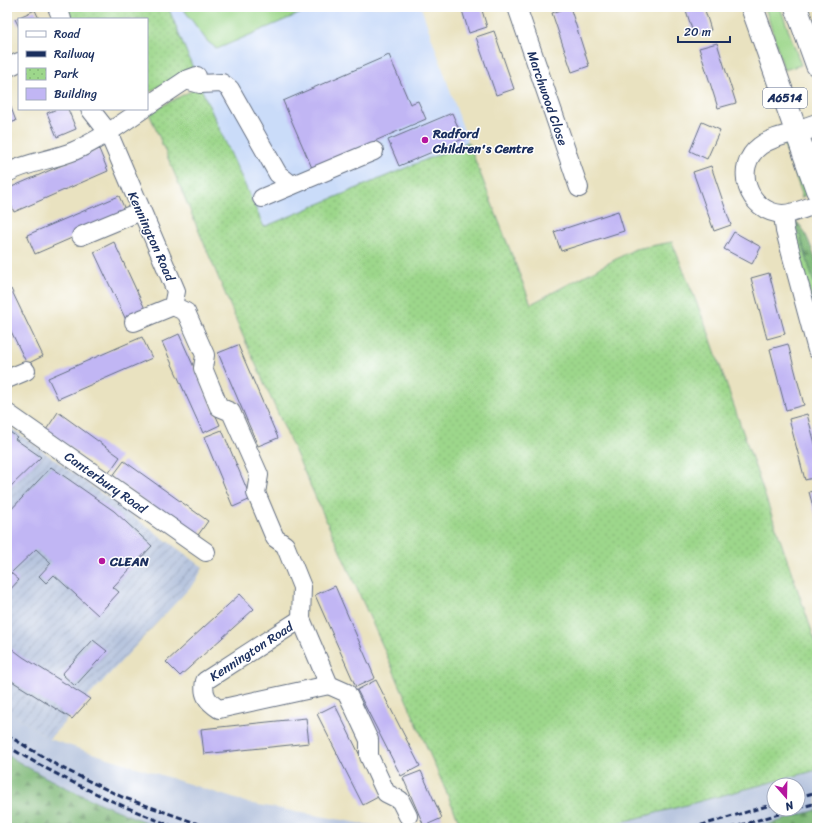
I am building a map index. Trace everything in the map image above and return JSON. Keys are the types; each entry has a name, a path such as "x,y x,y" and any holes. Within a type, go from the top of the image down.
{"highway":[{"name":"A6514","path":"752,7 817,190"},
{"path":"796,7 817,65"},
{"path":"797,132 817,125"}],"street":[{"path":"57,7 62,18"},
{"name":"Marchwood Close","path":"517,7 579,188"},
{"path":"7,68 18,62"},
{"path":"148,105 192,78 200,84 222,83 230,89 278,174 292,185"},
{"name":"Kennington Road","path":"91,110 108,132 176,291 173,306 186,312 205,355 203,368 219,407 231,412 259,475 256,493 275,538 286,545 302,587 301,619 329,685 219,709 208,702 203,689 204,681 301,619"},
{"path":"7,173 14,169 51,159 75,150 108,132 141,110"},
{"path":"797,132 767,141 759,146 750,158 745,172 746,181 752,198 766,210 782,214 795,212 817,204"},
{"path":"262,198 374,152"},
{"path":"81,236 141,211"},
{"path":"782,214 785,231 817,350"},
{"path":"134,322 173,306"},
{"path":"7,379 26,371"},
{"name":"Canterbury Road","path":"7,413 206,552"},
{"path":"329,685 347,693 369,740 369,756 386,793 400,800 408,816"}],"shaded area":[{"path":"168,7 421,7 468,142 264,227 200,86"},
{"path":"7,425 203,567 196,581 49,739 7,709"},
{"path":"7,709 49,739 248,803 364,824 401,828 14,828 7,825"},
{"path":"817,770 817,821 796,828 600,828 766,784 766,817 806,817 806,777 791,777"}],"green space":[{"path":"65,7 168,7 193,68 148,92 148,18 70,18"},
{"path":"182,7 315,7 217,49 207,41"},
{"path":"765,7 780,7 801,65 784,70"},
{"path":"200,86 264,227 468,142 531,304 635,249 672,242 708,331 817,646 817,770 791,777 766,777 766,784 600,828 462,828 385,651 243,336 149,113"},
{"path":"788,141 807,193 801,199 802,194 785,147 782,143"},
{"path":"797,222 807,237 816,262 817,293 800,235 795,224"},
{"path":"795,224 800,235 817,293 817,320 791,229"},
{"path":"7,755 25,766 82,795 161,828 14,828 7,825"},
{"path":"817,810 817,828 756,828 793,817 806,817 806,813"}],"building":[{"path":"461,7 481,7 487,27 469,33"},
{"path":"570,7 589,66 572,72 552,13"},
{"path":"685,7 704,7 711,30 694,36"},
{"path":"35,10 39,18 18,18 18,25 15,19"},
{"path":"494,31 514,89 496,95 476,37"},
{"path":"717,43 736,103 718,108 699,48"},
{"path":"389,55 410,104 418,101 426,119 312,168 283,101"},
{"path":"7,97 16,121 7,124"},
{"path":"54,110 68,110 76,129 57,137 47,113"},
{"name":"Radford Children's Centre","path":"452,113 463,139 399,166 388,140"},
{"path":"702,122 720,130 707,159 690,151"},
{"path":"99,149 108,171 14,212 7,196 7,189"},
{"path":"711,166 731,225 714,231 693,172"},
{"path":"119,196 127,214 35,254 27,235"},
{"path":"618,211 624,231 561,251 554,232"},
{"path":"734,232 761,247 752,264 724,249"},
{"path":"114,242 146,311 126,320 94,252"},
{"path":"769,273 785,334 767,339 751,278"},
{"path":"11,289 43,356 27,364 7,323 7,291"},
{"path":"179,334 220,425 203,433 162,342"},
{"path":"142,337 152,358 58,399 48,378"},
{"path":"788,344 804,405 786,410 770,349"},
{"path":"238,345 278,438 258,446 218,353"},
{"path":"58,412 120,457 108,474 46,430"},
{"path":"807,414 817,451 817,477 805,480 789,419"},
{"path":"7,430 17,437 15,439 41,457 7,490"},
{"path":"222,430 251,499 233,507 204,437"},
{"path":"124,461 208,521 196,538 112,477"},
{"path":"51,467 114,511 152,546 113,587 119,592 98,615 54,575 46,583 39,576 51,563 36,549 11,573 19,580 7,593 7,514"},
{"path":"817,490 817,521 809,492"},
{"path":"335,586 375,678 356,687 315,595"},
{"path":"240,594 254,609 180,676 166,662"},
{"path":"93,640 107,651 75,686 62,674"},
{"path":"7,645 23,657 90,699 72,719 7,678"},
{"path":"376,680 420,766 401,776 357,690"},
{"path":"335,705 380,796 363,805 317,714"},
{"path":"306,718 309,743 204,754 201,729"},
{"path":"421,771 442,818 424,826 403,778"}],"railway":[{"path":"7,735 60,767 122,797 210,828"},
{"path":"7,746 48,770 90,791 177,828"},
{"path":"806,795 817,792"},
{"path":"806,806 817,803"},
{"path":"692,828 766,806"},
{"path":"731,828 769,817"}],"place":[{"name":"Radford Children's Centre","path":"425,140"},
{"name":"CLEAN","path":"102,561"}]}
